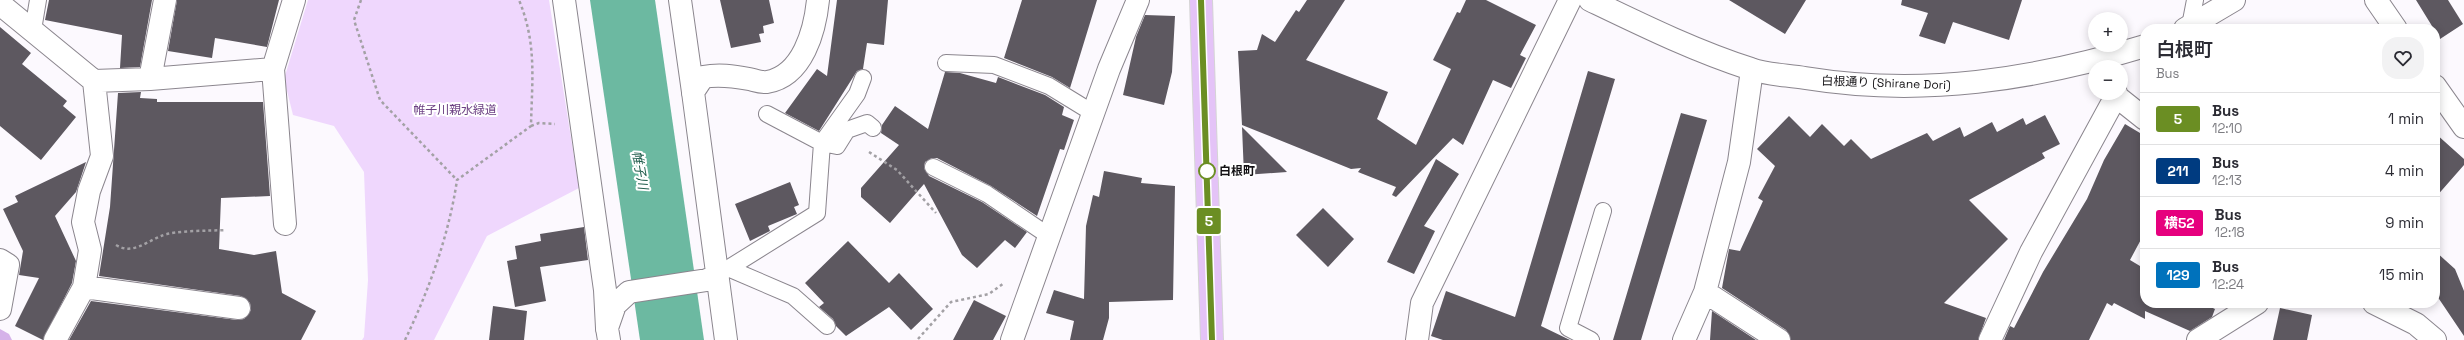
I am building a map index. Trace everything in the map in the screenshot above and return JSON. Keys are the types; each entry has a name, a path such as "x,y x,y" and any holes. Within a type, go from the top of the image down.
{"highway":[{"path":"1201,0 1212,340"}],"street":[{"path":"150,79 165,0"},
{"path":"285,224 273,68 294,0"},
{"path":"564,0 605,290 608,334"},
{"path":"680,0 726,340"},
{"path":"693,92 703,77 717,74 766,83 788,74 804,52 810,38 816,23 818,0"},
{"path":"1012,340 1093,113 1138,0"},
{"path":"1417,340 1422,303 1570,0"},
{"name":"白根通り (Shirane Dori)","path":"1590,0 1678,42 1752,70 1833,83 1951,86 2032,76 2088,66"},
{"path":"2193,24 2234,0"},
{"path":"2376,0 2393,24"},
{"path":"0,4 94,81 150,79 273,68"},
{"name":"白根通り (Shirane Dori)","path":"2115,60 2140,48"},
{"path":"1684,340 1705,292 1739,162 1752,70"},
{"path":"55,340 84,287 90,250 83,222 89,191 102,156 94,81"},
{"path":"2440,93 2464,127"},
{"path":"1990,340 2031,252 2113,100"},
{"path":"2122,100 2140,115"},
{"path":"0,260 8,266 0,310"},
{"path":"608,334 615,306 629,292 718,275"},
{"path":"84,287 239,308"},
{"path":"1705,292 1779,340"},
{"path":"2198,340 2249,308"},
{"path":"2384,308 2416,324 2435,340"}],"lane":[{"path":"33,30 38,0"},
{"path":"2189,24 2194,0"},
{"path":"946,63 994,65 1049,86 1093,113"},
{"path":"718,275 818,213 830,144 857,94 863,78"},
{"path":"767,114 830,144"},
{"path":"830,144 847,130 867,123 873,128"},
{"path":"933,167 987,194 1049,236"},
{"path":"1591,340 1568,328 1603,211"},
{"path":"718,275 793,296 826,326"}],"path":[{"path":"361,0 354,20 380,100 457,180"},
{"path":"405,340 418,314 441,248 453,209 457,180 531,126 533,55 528,23 519,0"},
{"path":"830,144 861,148 878,157 897,170 936,213"},
{"path":"113,244 122,249 132,248 144,245 162,235 226,230"},
{"path":"918,339 950,302 989,294 1006,282"}],"green space":[{"name":"帷子川親水緑道","path":"308,0 549,0 579,188 487,236 434,340 362,340 364,337 368,280 364,172 334,126 293,115 284,79"}],"shaded area":[{"path":"0,329 9,334 12,340 0,340"}],"water":[{"name":"帷子川","path":"590,0 655,0 704,340 640,340"}],"building":[{"path":"49,0 152,0 140,67 120,68 122,35 45,20"},
{"path":"177,0 279,0 267,47 215,38 212,58 168,51"},
{"path":"720,0 769,0 774,23 763,26 764,33 759,34 761,42 731,48"},
{"path":"837,0 888,0 884,45 867,43 863,69 857,71 819,131 785,113 817,69 827,76"},
{"path":"1022,0 1097,0 1070,88 1052,77 1004,58"},
{"path":"1307,0 1345,0 1306,60 1388,92 1377,119 1416,145 1451,69 1433,60 1457,12 1460,13 1466,0 1486,0 1536,25 1520,55 1526,58 1511,88 1493,80 1463,145 1453,138 1396,197 1392,195 1396,187 1358,172 1361,168 1351,169 1242,125 1238,51 1257,50 1262,34 1275,42 1296,10 1299,12"},
{"path":"1729,0 1806,0 1785,34"},
{"path":"1902,0 2022,0 2009,40 1953,22 1945,44 1919,36 1928,13 1901,5"},
{"path":"2416,0 2448,0 2463,24 2440,39 2440,24 2431,24"},
{"path":"1145,15 1175,16 1172,72 1164,105 1123,95 1136,37"},
{"path":"0,27 31,53 22,64 67,101 63,106 76,117 41,160 0,126"},
{"path":"1588,71 1615,79 1541,326 1570,340 1443,340 1431,336 1446,291 1515,317"},
{"path":"945,72 960,73 996,83 998,77 1045,95 1064,107 1062,115 1074,120 1064,150 1060,149 1037,216 991,186 937,158 932,158 925,162 924,168 929,176 982,202 1027,232 1015,248 1005,240 977,268 962,255 924,184 890,223 861,197 861,188 899,145 881,133 882,125 895,106 928,129"},
{"path":"141,92 140,98 157,99 157,102 263,102 270,196 221,198 219,249 254,255 276,251 282,293 316,311 301,340 69,340 91,301 237,320 244,319 251,310 250,303 241,296 99,276 110,207 118,93"},
{"path":"1681,113 1707,120 1641,340 1613,340"},
{"path":"2045,115 2060,144 2042,153 2045,158 1969,200 2008,239 1944,303 1986,318 1978,340 1791,340 1786,330 1722,288 1729,249 1740,251 1763,201 1758,198 1775,166 1757,149 1789,116 1810,137 1822,124 1844,146 1851,139 1871,159 1927,133 1933,141 1960,127 1964,137 1992,122 1997,132 2023,118 2026,125"},
{"path":"2125,124 2140,133 2140,241 2130,260 2140,266 2140,308 2213,308 2215,309 2212,317 2190,331 2145,311 2145,319 2114,303 2112,306 2107,303 2089,340 2004,340 2010,326 2014,328 2043,272 2087,199 2104,160"},
{"path":"1242,127 1287,172 1244,175"},
{"path":"2440,137 2464,159 2464,165 2440,192"},
{"path":"1436,159 1459,174 1424,226 1435,231 1414,274 1387,262"},
{"path":"86,162 76,192 55,216 76,261 72,283 43,340 15,326 39,278 19,275 23,251 3,209 18,202 15,196"},
{"path":"1104,171 1142,178 1141,183 1175,186 1173,300 1109,302 1109,318 1103,340 1070,340 1074,321 1046,313 1054,290 1084,299 1086,226 1093,195 1099,197"},
{"path":"790,182 799,205 794,207 797,214 768,226 770,231 750,241 735,204"},
{"path":"1323,208 1354,239 1328,267 1296,235"},
{"path":"584,227 588,260 540,267 546,301 515,307 507,261 517,259 515,246 541,241 540,234"},
{"path":"848,241 889,283 899,273 933,309 911,330 889,307 846,336 836,326 833,319 819,307 824,303 805,283"},
{"path":"2440,256 2455,269 2464,291 2464,336 2440,300"},
{"path":"974,300 1006,316 993,340 953,340"},
{"path":"493,306 527,311 524,340 489,340"},
{"path":"2280,308 2312,315 2307,340 2273,340"},
{"path":"1712,311 1756,340 1710,340"}],"bus line":[{"name":"5","path":"1201,0 1212,340"}],"place":[{"name":"白根町","path":"1207,171"}]}
